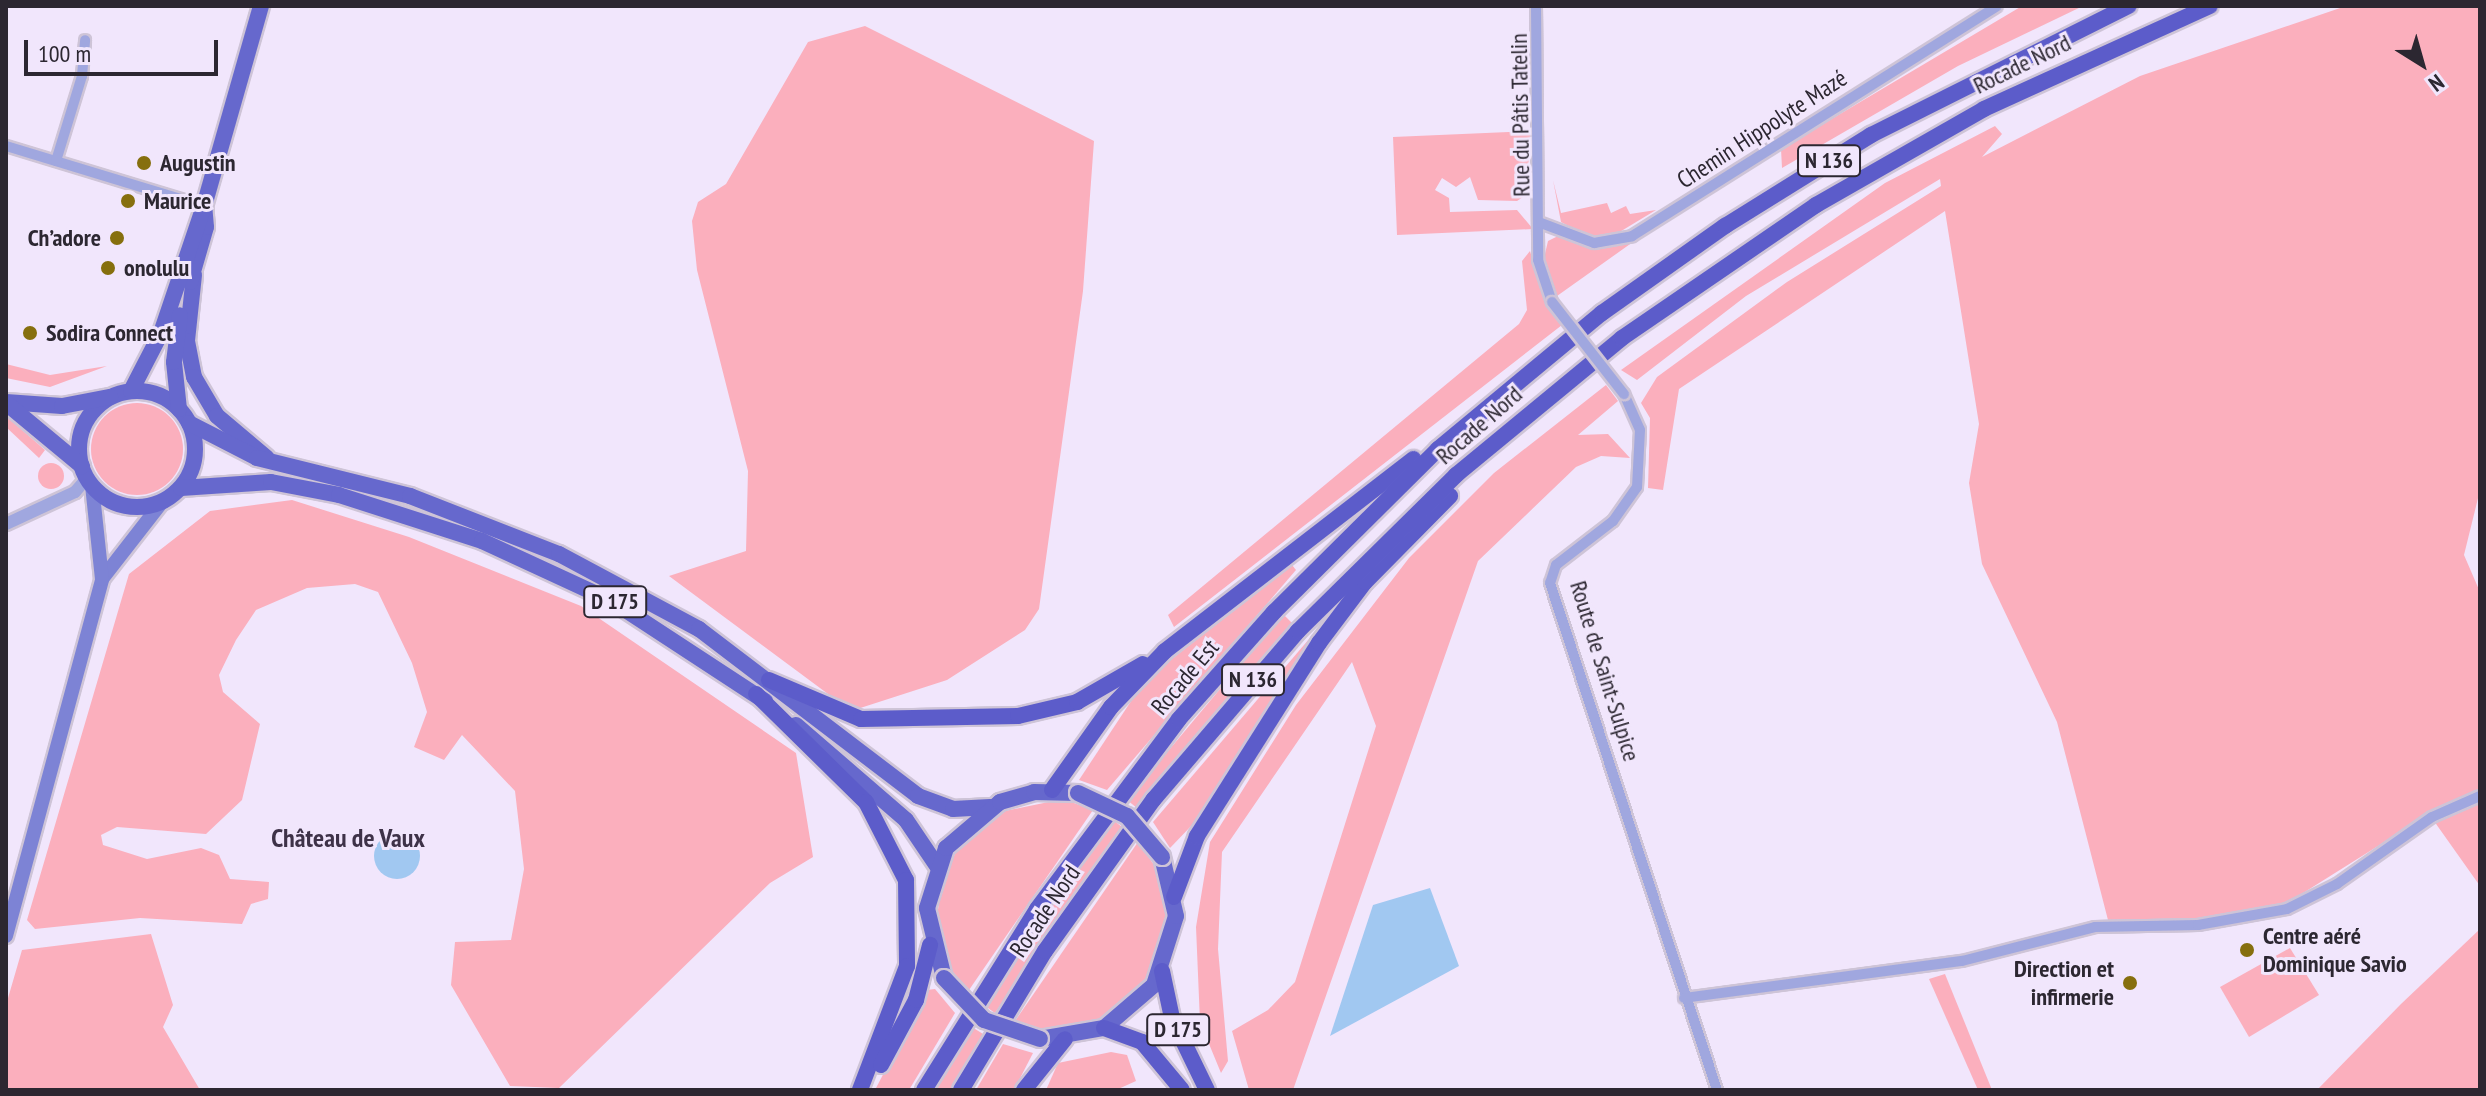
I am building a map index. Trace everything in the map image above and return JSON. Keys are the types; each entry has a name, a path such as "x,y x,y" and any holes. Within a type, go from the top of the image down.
{"highway":[{"name":"Rocade Nord","path":"1551,353 1725,226 1871,135 2129,6"},
{"name":"Rocade Nord","path":"961,1090 1090,887 1248,685 1401,526 1622,338 1743,251 1890,161 2044,80 2210,6"},
{"path":"1174,897 1213,808 1347,603 1436,509 1622,338"},
{"path":"769,680 861,719 1018,716 1077,702 1165,651 1551,353"},
{"name":"Rocade Est","path":"924,1090 1037,909 1190,707 1353,530 1551,353"},
{"path":"1052,790 1111,707 1165,651"},
{"path":"756,694 866,802 906,880 907,966 860,1090"},
{"path":"868,1090 916,1000 930,945"},
{"name":"D 175","path":"1162,971 1172,1018 1207,1090"},
{"name":"D 175","path":"1104,1028 1142,1042 1182,1090"},
{"path":"1024,1090 1043,1058 1065,1039"}],"main road":[{"path":"131,391 161,333 204,206 261,6"},
{"path":"204,206 187,341 194,377 217,416 267,458"},
{"path":"6,936 102,579 162,502 181,488 196,450 184,416 174,344 194,275"},
{"path":"6,402 62,406 131,391 158,395 184,416"},
{"path":"102,579 83,427 111,397"},
{"path":"6,402 87,477 124,506 162,502"},
{"name":"D 175","path":"184,416 231,449 410,496 559,554 699,629 918,796 953,809 990,807"},
{"name":"D 175","path":"181,488 271,482 339,495 482,541 612,601 756,694 872,787 915,830 937,866"},
{"path":"1052,790 1078,793 1127,816 1162,857 1174,897 1174,935 1162,971 1144,998 1104,1028 1065,1039 1040,1039 984,1020 944,978 930,945 927,908 937,866 959,833 990,807 1052,790"}],"street":[{"name":"Rue du Pâtis Tatelin","path":"1536,6 1541,223"},
{"name":"Chemin Hippolyte Mazé","path":"1541,223 1594,243 1632,236 1997,6"},
{"path":"56,161 82,76 85,40"},
{"path":"6,146 204,206"},
{"name":"Route de Saint-Sulpice","path":"1541,223 1538,260 1552,302 1624,394 1640,430 1637,487 1613,521 1556,565 1550,583 1684,998 1717,1090"},
{"path":"6,524 42,509 87,477"},
{"path":"1684,998 1962,961 2095,927 2198,925 2287,909 2337,884 2432,817 2480,796"}],"shaded area":[{"path":"2022,6 2083,6 1958,66 1782,168 1781,149"},
{"path":"2346,6 2480,6 2480,490 2464,555 2480,592 2480,886 2429,814 2284,905 2185,920 2108,920 2057,722 1982,564 1969,483 1979,424 1945,211 1679,389 1663,490 1648,488 1650,418 1641,403 1657,377 1787,282 1941,186 1940,179 1746,296 1637,380 1621,370 1885,183 1995,126 2002,134 1982,157 2140,76"},
{"path":"865,26 1094,141 1083,291 1039,609 1025,630 947,680 851,711 669,576 746,551 748,471 697,270 692,221 698,202 726,184 808,42"},
{"path":"1531,131 1526,195 1517,201 1478,200 1470,177 1456,187 1442,178 1435,190 1449,198 1450,212 1517,210 1533,229 1397,235 1393,137"},
{"path":"1553,180 1561,213 1607,203 1611,213 1626,206 1630,214 1656,210 1613,236 1589,237 1561,222"},
{"path":"1558,236 1601,248 1640,237 1557,296 1544,258 1548,241"},
{"path":"1530,251 1545,302 1562,325 1174,627 1168,615 1519,324 1527,310 1522,261"},
{"path":"6,364 50,375 107,366 50,387 6,378"},
{"path":"1606,385 1618,401 1578,435 1608,434 1630,458 1601,456 1576,467 1478,561 1293,1090 1249,1090 1232,1031 1268,1010 1295,982 1376,726 1352,662 1222,852 1218,949 1228,1061 1221,1073 1200,1022 1196,927 1210,842 1296,705 1409,558 1494,473"},
{"path":"137,403 155,406 170,416 180,431 183,449 180,467 170,482 155,492 137,495 119,492 104,482 94,467 91,449 94,431 104,416 119,406"},
{"path":"6,416 45,450 39,458 6,427"},
{"path":"51,463 60,467 64,476 60,485 51,489 42,485 38,476 42,467"},
{"path":"292,500 409,537 581,606 796,753 813,857 770,883 559,1088 510,1086 451,985 455,942 511,940 524,869 515,791 462,735 444,760 414,747 427,712 412,663 378,592 355,584 307,588 256,610 236,640 219,675 223,692 260,724 242,800 206,834 117,827 101,835 103,845 147,859 201,848 219,855 230,879 269,882 268,899 251,904 242,924 140,918 35,929 27,920 129,574 210,511"},
{"path":"1292,565 1296,570 1107,790 1079,780 1145,680"},
{"path":"1333,611 1195,822 1170,848 1153,822"},
{"path":"1283,614 1293,624 1137,808 1127,800"},
{"path":"1063,799 1093,810 969,990 948,967 937,917 943,873 961,845 1000,812"},
{"path":"1112,819 1122,827 995,1013 985,1006"},
{"path":"1138,842 1159,872 1167,910 1150,975 1116,1011 1089,1024 1045,1031 1015,1021"},
{"path":"2480,929 2480,1090 2317,1090 2401,1004"},
{"path":"151,934 173,1005 163,1027 200,1090 6,1090 6,1005 22,950"},
{"path":"2290,948 2319,995 2249,1037 2220,987"},
{"path":"1945,974 1992,1090 1978,1090 1929,979"},
{"path":"935,989 955,1013 909,1090 875,1090 927,990"},
{"path":"972,1027 983,1034 950,1090 935,1090"},
{"path":"1003,1044 1033,1053 1014,1090 976,1090"},
{"path":"1111,1052 1127,1055 1136,1081 1116,1090 1046,1090 1058,1063"}],"water":[{"path":"397,833 413,840 420,856 413,872 397,879 381,872 374,856 381,840"},
{"path":"1430,888 1459,966 1330,1036 1373,905"}],"place":[{"name":"Augustin","path":"144,163"},
{"name":"Maurice","path":"128,201"},
{"name":"Ch’adore","path":"117,238"},
{"name":"onolulu","path":"108,268"},
{"name":"Sodira Connect","path":"30,333"},
{"name":"Centre aéré Dominique Savio","path":"2247,950"},
{"name":"Direction et infirmerie","path":"2130,983"}],"district":[{"name":"Château de Vaux","path":"348,838"}]}
